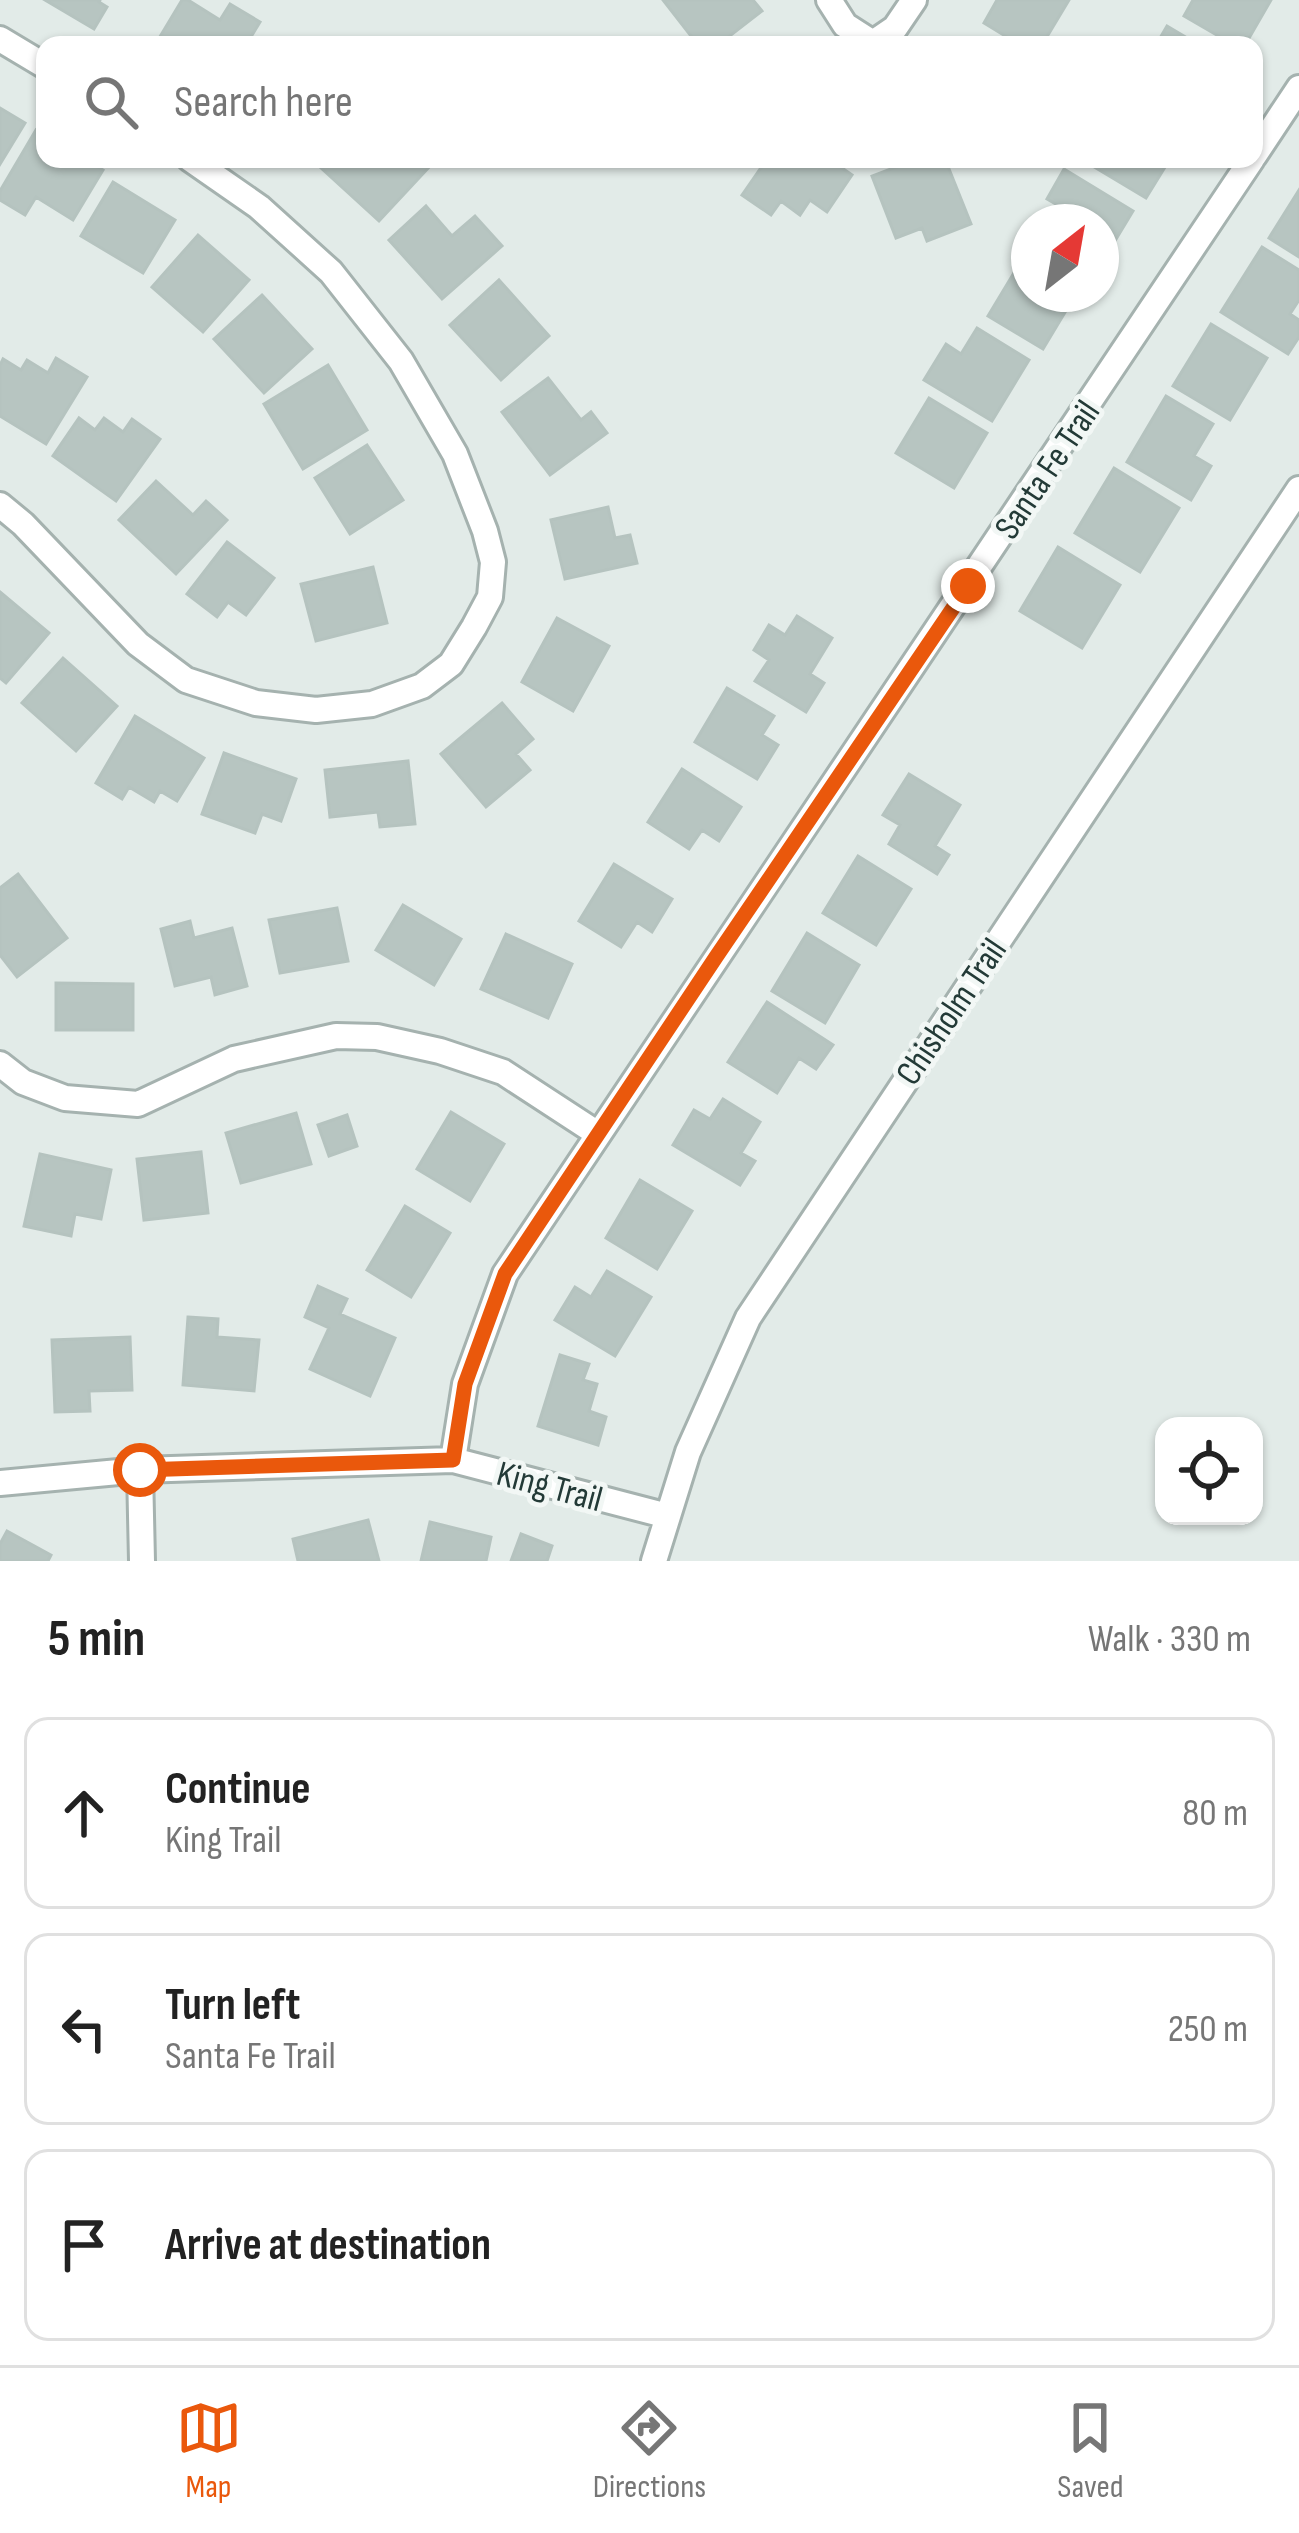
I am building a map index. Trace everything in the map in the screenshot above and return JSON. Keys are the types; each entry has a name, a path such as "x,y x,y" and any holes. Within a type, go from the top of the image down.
{"street":[{"path":"829,0 845,25 862,36"},
{"path":"883,36 895,28 914,0"},
{"path":"0,39 36,61"},
{"name":"Santa Fe Trail","path":"1263,142 1299,88"},
{"path":"0,505 137,644 186,680 256,703 316,710 372,704 422,686 451,664 475,627 490,597 494,562 455,454 401,361 331,272 259,207 203,168"},
{"name":"Santa Fe Trail","path":"453,1460 465,1384 505,1274 1246,168"},
{"name":"Chisholm Trail","path":"655,1561 688,1452 748,1318 1299,489"},
{"path":"0,1064 23,1082 64,1098 138,1104 234,1060 336,1036 377,1037 503,1072 598,1134"},
{"name":"King Trail","path":"0,1483 140,1470 453,1460 668,1516"},
{"path":"140,1470 142,1561"}],"building":[{"path":"45,0 100,0 107,7 94,29"},
{"path":"182,0 220,20 230,4 260,22 251,36 160,36"},
{"path":"663,0 753,0 762,11 730,36 691,36"},
{"path":"997,0 1069,0 1047,36 1005,36 984,23"},
{"path":"1193,0 1271,0 1250,36 1218,36 1184,16"},
{"path":"1167,26 1184,36 1161,36"},
{"path":"0,108 25,123 0,164"},
{"path":"36,130 36,168 103,170 73,220 36,197 25,215 0,200 0,191"},
{"path":"321,168 428,168 379,221"},
{"path":"761,168 842,168 852,175 827,212 810,200 800,215 781,201 771,215 742,195"},
{"path":"893,168 949,168 971,224 927,241 922,228 896,238 872,176"},
{"path":"1096,168 1164,168 1146,198"},
{"path":"1064,169 1133,211 1119,234 1119,204 1056,204 1047,199"},
{"path":"113,182 175,220 143,273 81,236"},
{"path":"1299,190 1299,257 1269,238"},
{"path":"426,206 452,236 475,216 502,246 442,299 389,240"},
{"path":"198,235 249,280 203,332 152,287"},
{"path":"1262,247 1299,270 1299,300 1290,314 1299,320 1299,337 1288,354 1221,312"},
{"path":"1011,278 1011,312 1065,312 1043,349 988,316"},
{"path":"499,280 549,336 501,380 450,325"},
{"path":"262,295 312,349 264,393 214,339"},
{"path":"1211,324 1267,358 1230,420 1173,386"},
{"path":"977,328 1029,360 992,421 924,380 946,344 961,354"},
{"path":"56,358 87,377 46,444 0,416 0,365 3,359 21,370 27,360 48,373"},
{"path":"328,365 367,430 303,469 264,404"},
{"path":"548,378 581,420 591,412 607,433 550,475 502,412"},
{"path":"1166,396 1213,424 1194,456 1211,466 1191,500 1127,462"},
{"path":"929,398 987,433 954,488 896,453"},
{"path":"79,418 95,430 104,418 123,432 132,419 160,439 116,501 53,456"},
{"path":"367,445 403,500 350,534 315,478"},
{"path":"1114,468 1179,508 1140,572 1075,533"},
{"path":"156,481 193,515 206,501 227,520 176,574 119,520"},
{"path":"608,507 615,538 630,535 637,563 565,579 551,520"},
{"path":"227,542 274,578 246,615 228,602 217,617 187,594"},
{"path":"1058,547 1120,585 1082,648 1020,611"},
{"path":"373,567 387,623 316,641 301,584"},
{"path":"0,592 49,633 6,683 0,678"},
{"path":"797,616 832,638 810,674 824,683 806,712 755,681 769,660 754,650 769,625 785,635"},
{"path":"557,618 609,646 573,711 522,682"},
{"path":"63,658 117,706 76,751 22,703"},
{"path":"727,688 774,716 762,735 778,745 757,779 695,742"},
{"path":"502,703 533,739 516,754 530,770 486,807 441,754"},
{"path":"135,716 204,758 177,801 160,791 154,802 129,787 122,799 96,783"},
{"path":"224,753 296,779 281,821 262,814 255,833 202,814"},
{"path":"408,761 415,824 380,827 378,812 330,817 325,770"},
{"path":"682,769 741,807 719,841 702,830 689,849 648,822"},
{"path":"909,774 960,805 935,846 949,855 937,874 889,844 900,825 883,815"},
{"path":"858,856 911,889 876,945 823,913"},
{"path":"614,864 672,899 652,932 637,922 621,947 579,921"},
{"path":"18,874 67,938 17,977 0,955 0,888"},
{"path":"403,905 461,939 434,985 376,950"},
{"path":"337,908 348,961 280,973 269,920"},
{"path":"190,921 194,938 232,928 247,986 215,995 211,977 175,986 161,929"},
{"path":"807,933 859,965 825,1023 772,991"},
{"path":"506,934 572,964 548,1018 481,989"},
{"path":"56,983 133,984 133,1030 56,1030"},
{"path":"767,1002 833,1045 816,1069 799,1058 777,1093 728,1062"},
{"path":"723,1099 760,1122 741,1153 755,1161 740,1185 673,1145 694,1110 710,1119"},
{"path":"451,1112 504,1144 470,1201 417,1169"},
{"path":"296,1113 311,1164 241,1183 226,1133"},
{"path":"347,1115 357,1146 329,1156 318,1125"},
{"path":"201,1152 208,1213 144,1220 137,1159"},
{"path":"40,1154 111,1170 101,1219 75,1214 71,1236 24,1226"},
{"path":"640,1180 692,1211 657,1269 606,1238"},
{"path":"405,1206 450,1233 411,1297 367,1270"},
{"path":"607,1271 651,1297 615,1356 555,1320 575,1287 591,1297"},
{"path":"318,1286 347,1299 340,1314 395,1338 370,1396 310,1369 329,1328 305,1317"},
{"path":"188,1317 218,1319 217,1337 259,1340 254,1391 183,1385"},
{"path":"130,1337 132,1390 89,1391 90,1411 55,1412 52,1340"},
{"path":"560,1355 589,1364 583,1380 597,1384 589,1411 606,1417 598,1445 538,1426"},
{"path":"368,1520 379,1561 298,1561 293,1539"},
{"path":"430,1522 491,1537 486,1561 421,1561"},
{"path":"7,1531 51,1555 48,1561 0,1561 0,1544"},
{"path":"521,1534 552,1546 547,1561 511,1561"}],"route":[{"path":"140,1470 453,1460 465,1384 505,1274 968,586"}]}
